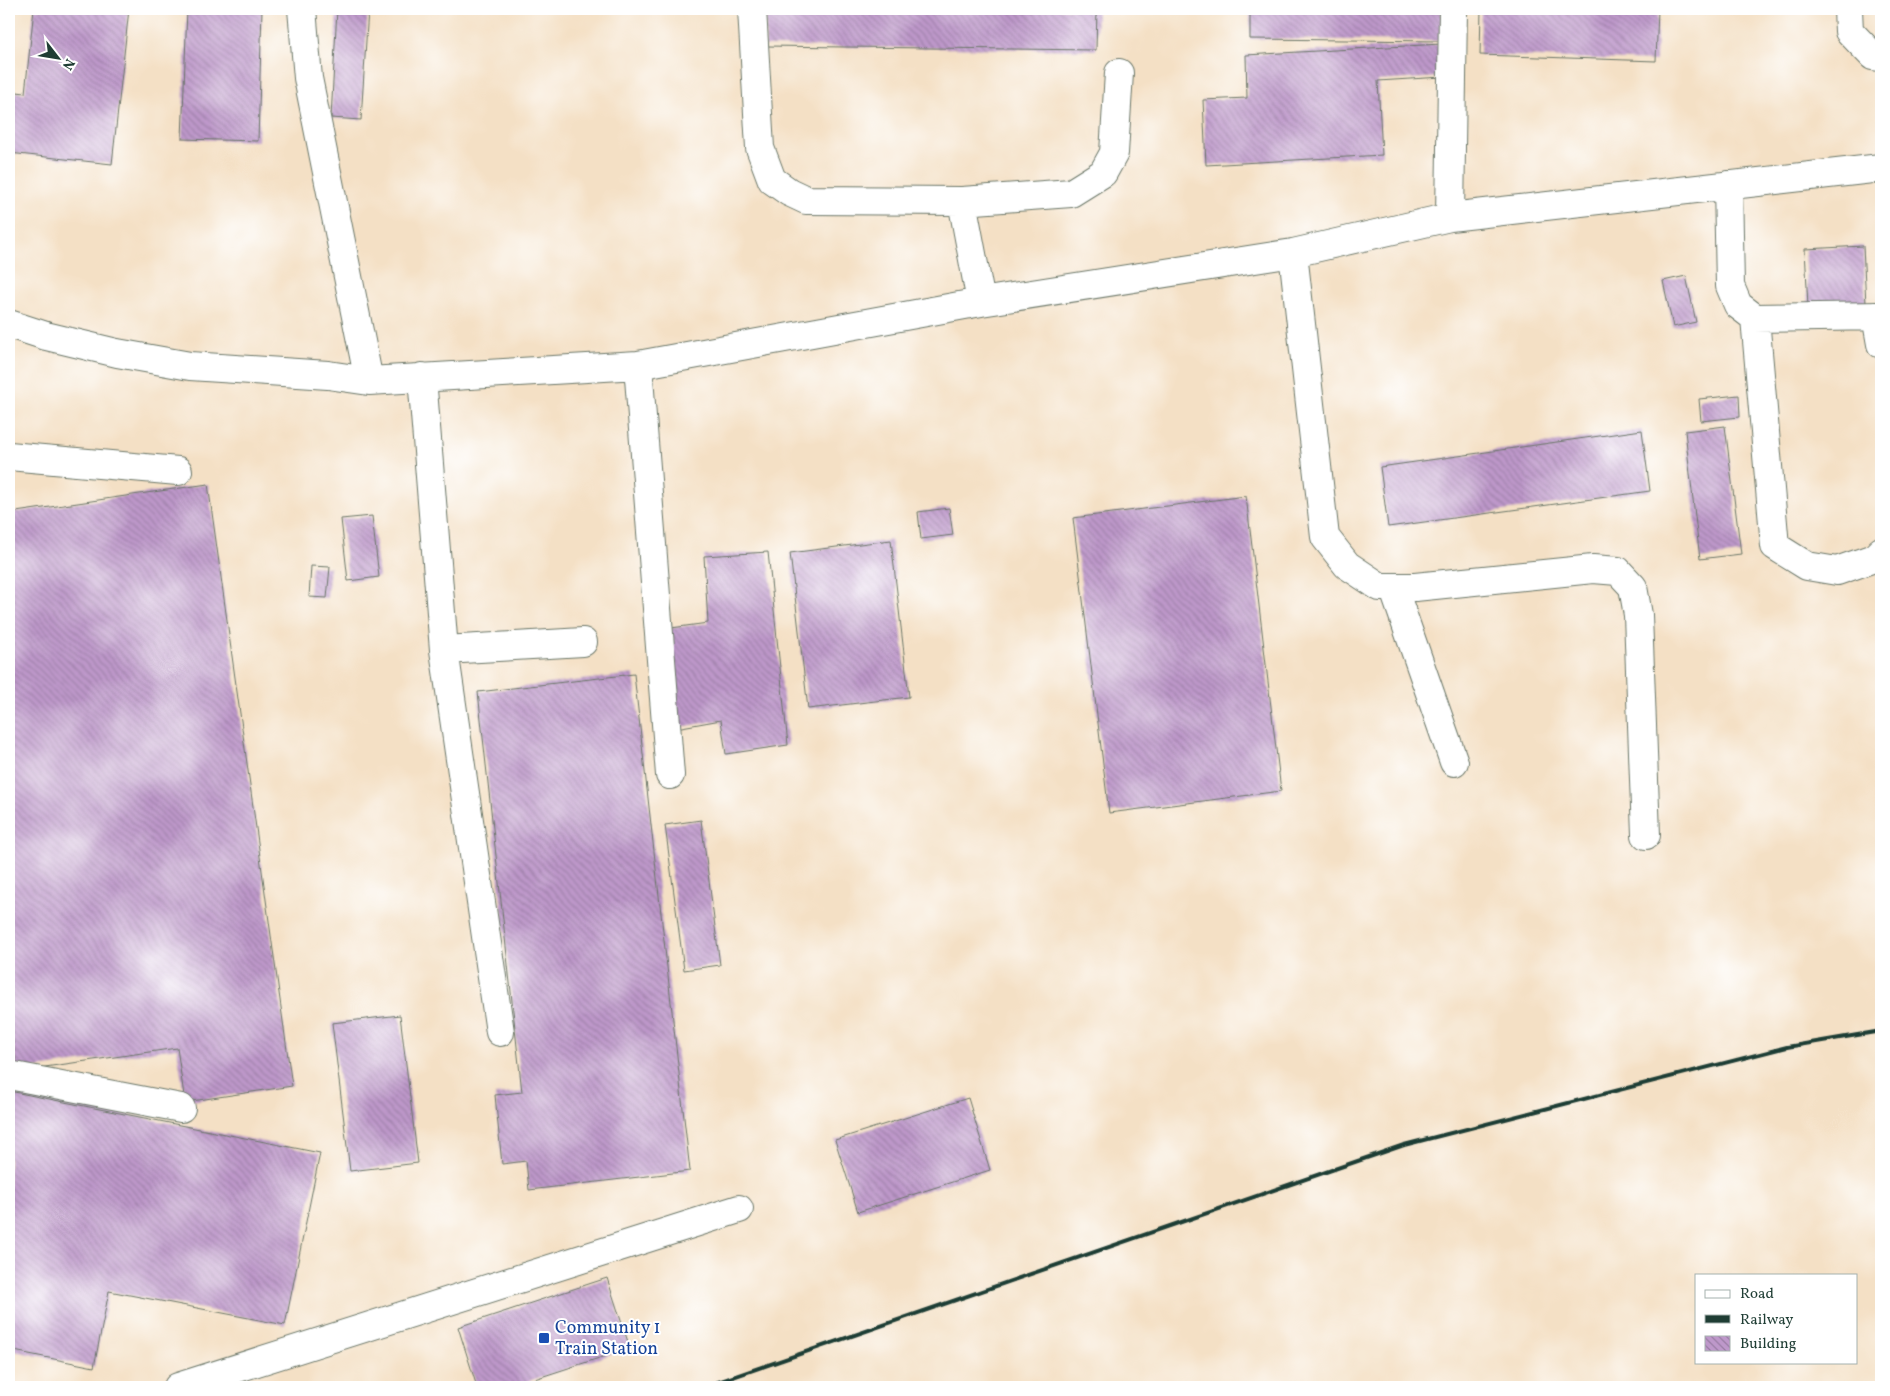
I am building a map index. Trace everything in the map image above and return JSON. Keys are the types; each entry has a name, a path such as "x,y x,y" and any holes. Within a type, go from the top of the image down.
{"street":[{"path":"302,9 308,78 370,381"},
{"path":"752,9 760,148 772,180 789,192 806,200 962,201 1071,193 1104,172 1114,153 1119,72"},
{"path":"1450,217 1454,9"},
{"path":"1848,9 1848,31 1873,56 1881,57"},
{"path":"9,324 46,336 117,353 190,366 328,375 370,381 638,365 981,302 1292,253 1450,217 1881,168"},
{"path":"1728,185 1730,286 1738,306 1755,318 1879,316 1881,344"},
{"path":"962,201 981,302"},
{"path":"1292,253 1325,537 1347,565 1380,588 1415,587 1593,569 1618,571 1633,587 1638,615 1646,835"},
{"path":"1755,318 1775,546 1808,566 1836,572 1874,558 1881,552"},
{"path":"638,365 670,775"},
{"path":"422,377 444,650 500,1032"},
{"path":"9,456 178,471"},
{"path":"1393,587 1454,762"},
{"path":"444,650 583,642"},
{"path":"9,1075 181,1108"},
{"path":"178,1387 740,1209"}],"building":[{"path":"34,9 129,9 112,164 9,153 9,91 25,93"},
{"path":"187,9 262,9 258,141 182,139"},
{"path":"337,9 368,9 361,120 331,118"},
{"path":"766,9 1097,9 1096,50 765,46"},
{"path":"1250,9 1442,9 1441,41 1250,39"},
{"path":"1481,9 1658,9 1656,61 1480,55"},
{"path":"1441,44 1442,77 1378,81 1382,155 1206,165 1203,100 1247,98 1246,55"},
{"path":"1863,246 1866,304 1808,307 1805,249"},
{"path":"1686,276 1696,322 1673,327 1663,281"},
{"path":"1739,395 1740,417 1701,421 1699,399"},
{"path":"1725,426 1741,554 1700,559 1685,431"},
{"path":"1642,430 1650,491 1388,527 1380,467"},
{"path":"208,484 292,1086 185,1102 177,1048 17,1071 9,1015 9,513"},
{"path":"1246,496 1281,791 1109,813 1073,518"},
{"path":"949,508 953,535 921,539 918,512"},
{"path":"372,516 379,577 348,581 341,519"},
{"path":"891,540 909,697 808,709 790,553"},
{"path":"768,552 788,745 726,754 721,720 676,728 664,629 708,623 704,556"},
{"path":"311,566 330,567 327,598 309,597"},
{"path":"634,674 690,1171 529,1190 526,1161 502,1164 495,1095 522,1092 478,692"},
{"path":"701,820 720,965 684,970 665,825"},
{"path":"400,1015 418,1163 350,1171 332,1023"},
{"path":"9,1091 320,1153 285,1325 109,1291 94,1367 9,1350"},
{"path":"968,1098 990,1170 858,1212 835,1140"},
{"path":"607,1278 630,1348 510,1387 477,1387 458,1327"}],"railway":[{"path":"704,1387 1404,1145 1787,1047 1881,1031"}],"place":[{"name":"Community 1 Train Station","path":"544,1338"}]}
